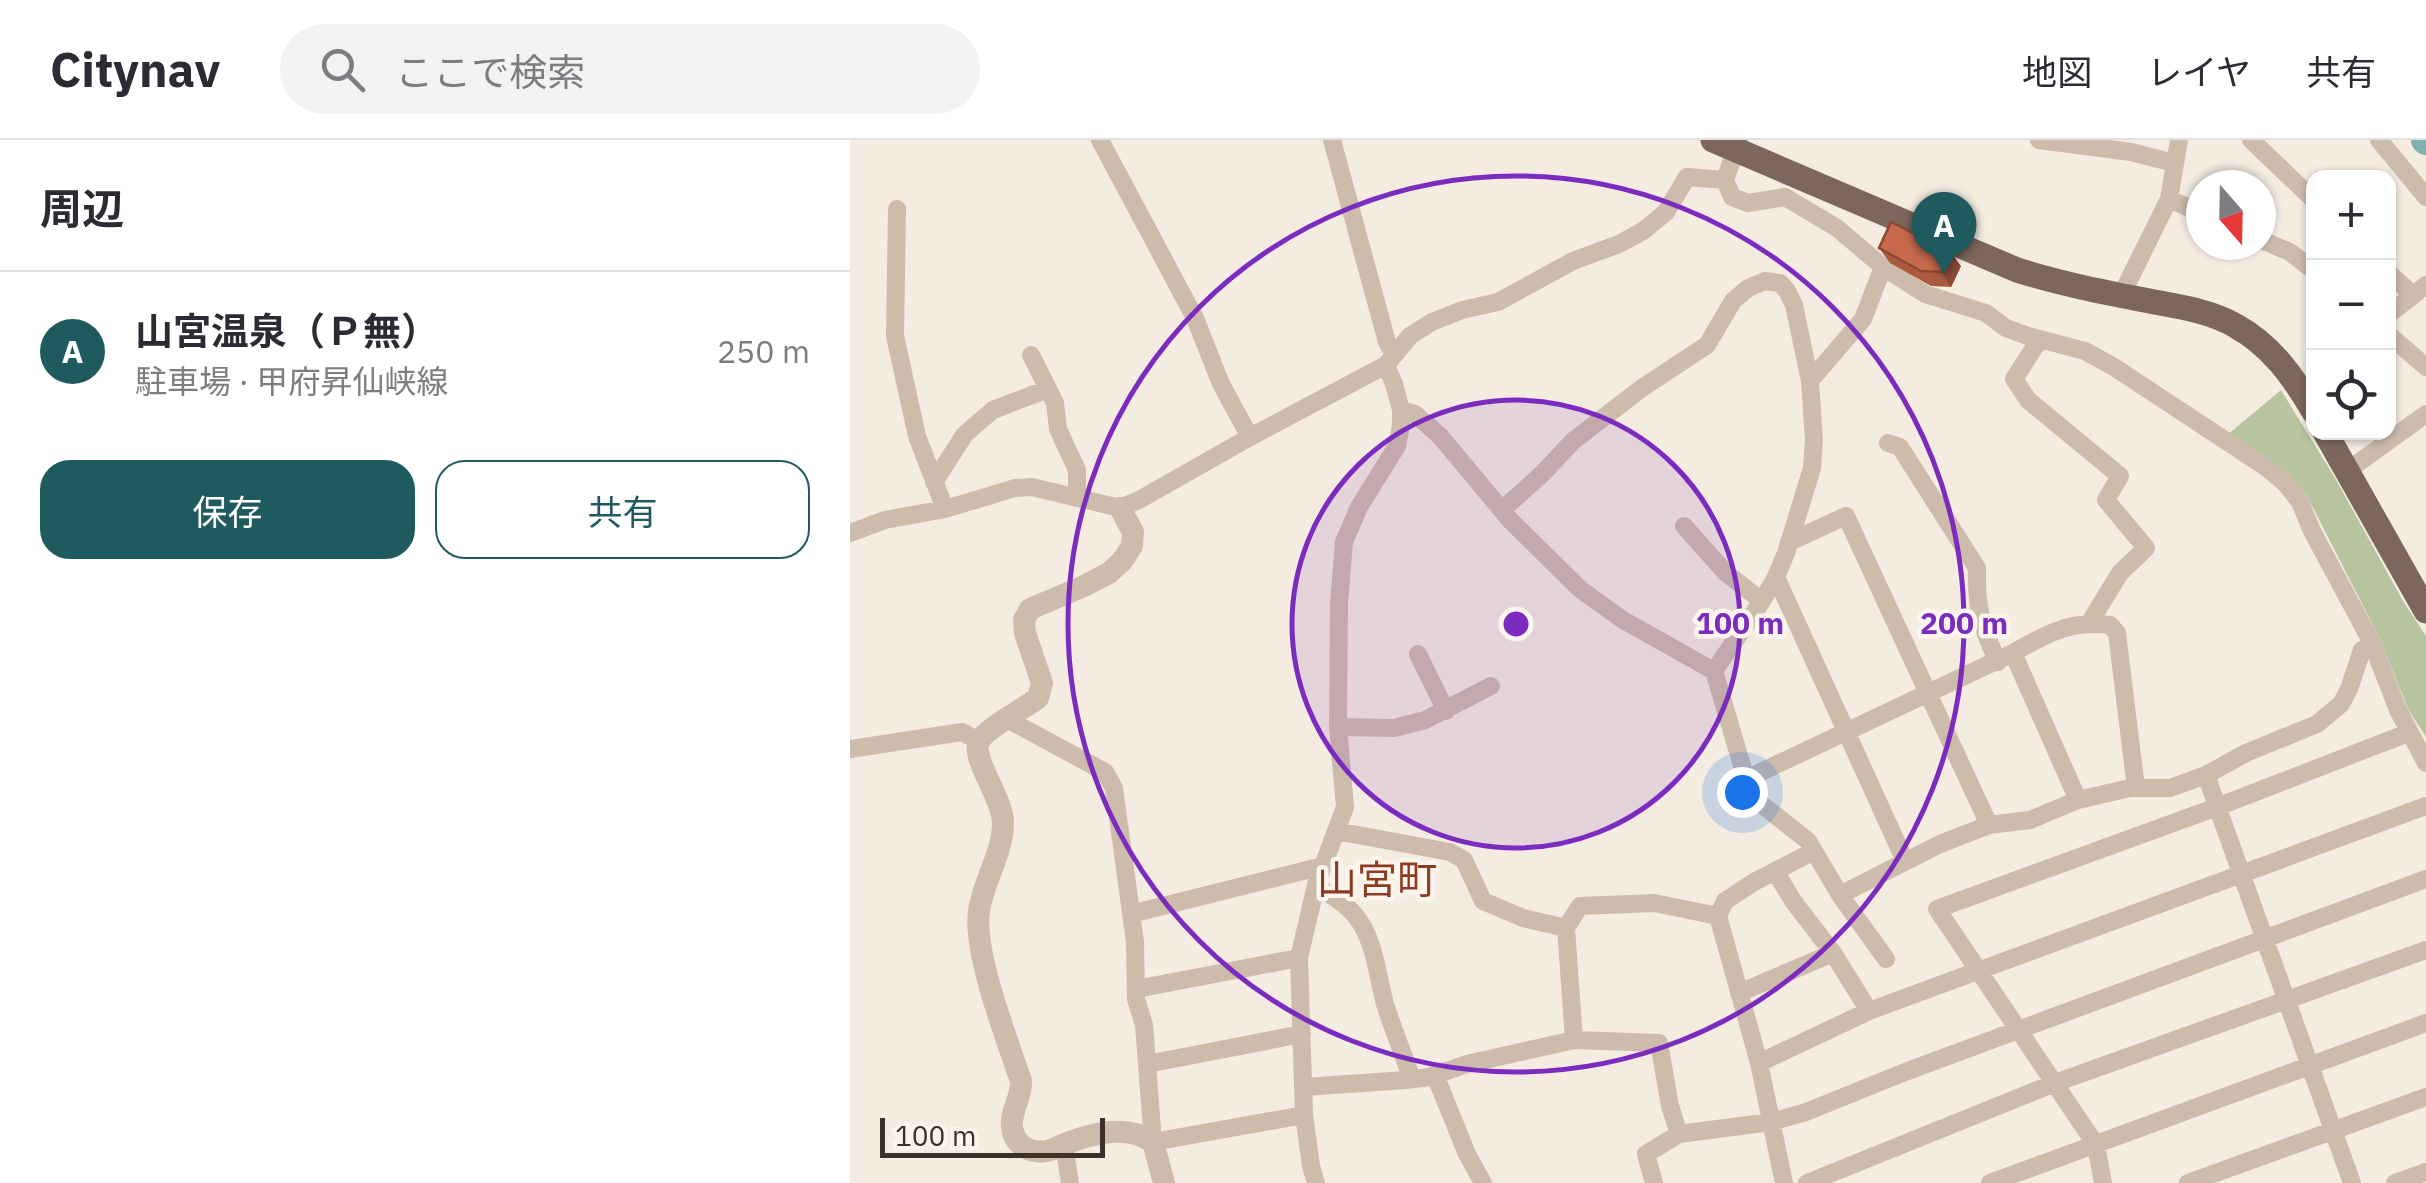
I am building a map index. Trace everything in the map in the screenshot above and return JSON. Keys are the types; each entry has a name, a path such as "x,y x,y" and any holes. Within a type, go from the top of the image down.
{"main road":[{"path":"1729,143 2018,270 2063,285 2208,313 2238,327 2281,362 2306,399"},
{"path":"2330,440 2426,612"}],"street":[{"path":"1100,140 1194,318 1221,384 1250,437"},
{"path":"1316,1183 1304,1115 1299,958 1316,885 1345,807 1338,728 1344,542 1396,446 1401,426 1387,342 1332,140"},
{"path":"2040,140 2130,152 2174,163"},
{"path":"2121,296 2170,199 2179,140"},
{"path":"2251,140 2306,192"},
{"path":"2380,140 2426,197"},
{"path":"1729,143 1725,180 1732,197 1748,203 1785,197 1838,228 1883,267 1925,294 1986,313 2006,328 2085,351 2114,366 2285,482 2300,502 2372,643 2408,733 2426,763"},
{"path":"850,533 885,520 944,509 1014,488 1032,487 1120,508 1390,360 1410,336 1432,322 1498,302 1573,261 1643,231 1666,212 1686,177 1725,180"},
{"path":"2170,199 2186,206"},
{"path":"897,209 895,336 917,436 944,509"},
{"path":"2276,246 2306,265"},
{"path":"1810,381 1863,319 1883,267"},
{"path":"2396,277 2419,290 2396,309"},
{"path":"1502,510 1544,474 1573,441 1707,345 1733,301 1748,288 1766,281 1780,283 1794,306 1810,381 1812,468 1776,577 1714,671"},
{"path":"2040,339 2014,379 2028,400 2120,476 2106,500 2146,548 2120,573 2090,622"},
{"path":"2396,341 2426,367"},
{"path":"1032,355 1055,403 1058,429 1077,470 1077,498"},
{"path":"934,482 966,434 994,410 1048,389"},
{"path":"1401,410 1415,414 1440,436 1502,510 1580,588 1623,620 1714,671 1752,796 1808,841 1840,895 1886,959"},
{"path":"2348,471 2426,414"},
{"path":"1888,443 1900,447 1977,568 1982,628 2006,658 2078,800"},
{"path":"1120,508 1133,532 1132,546 1108,572 1030,609 1024,620 1024,633 1042,690 1038,698 988,730 979,741 978,752 998,799 1004,826 978,922 981,949 1020,1081 1021,1092 1011,1123 1017,1141 1025,1149 1048,1151 1097,1134 1132,1132 1152,1142 1304,1115"},
{"path":"1789,542 1846,516 1989,824"},
{"path":"1684,526 1726,573 1762,601"},
{"path":"1776,577 1905,861"},
{"path":"1746,779 2006,658 2052,630 2090,622 2110,625 2117,633 2136,788"},
{"path":"1840,895 1989,824 2030,820 2078,800 2136,788 2170,788 2317,724 2340,704 2362,650 2372,643"},
{"path":"1418,654 1446,711"},
{"path":"1338,728 1394,728 1425,720 1490,686"},
{"path":"1008,719 1110,778 1116,796 1135,942 1136,999 1144,1026 1152,1142 1164,1183"},
{"path":"850,749 962,732 979,741"},
{"path":"2102,1183 2096,1145 1937,909 2408,733"},
{"path":"2206,775 2352,1183"},
{"path":"1759,1062 1869,1011 2426,806"},
{"path":"1336,831 1450,852 1464,860 1483,901 1523,918 1566,928"},
{"path":"1784,1183 1759,1062 1718,916 1725,902 1754,882 1814,851"},
{"path":"1131,914 1324,866"},
{"path":"1776,871 1869,1011"},
{"path":"1654,1183 1646,1154 1679,1134 1771,1122 1806,1112 2426,879"},
{"path":"1316,885 1342,902 1363,928 1412,1080"},
{"path":"1574,1040 1566,928 1580,906 1654,902 1718,916"},
{"path":"1807,1183 2055,1083 2426,950"},
{"path":"1739,993 1833,952"},
{"path":"1136,988 1299,958"},
{"path":"1990,1183 2426,1023"},
{"path":"1147,1064 1302,1034"},
{"path":"1304,1087 1412,1080 1574,1040 1659,1043 1679,1134"},
{"path":"1435,1074 1483,1183"},
{"path":"2188,1183 2426,1097"},
{"path":"1064,1144 1070,1183"},
{"path":"2395,1183 2426,1172"}],"green space":[{"path":"2281,390 2306,431 2306,440 2312,440 2335,478 2426,636 2426,737 2408,709 2380,639 2307,496 2280,469 2227,435"}],"building":[{"path":"1891,222 1950,251 1941,272 1921,271 1879,248"}],"place":[{"name":"山宮温泉（Ｐ無）","path":"1944,274"}],"district":[{"name":"山宮町","path":"1377,879"}]}
